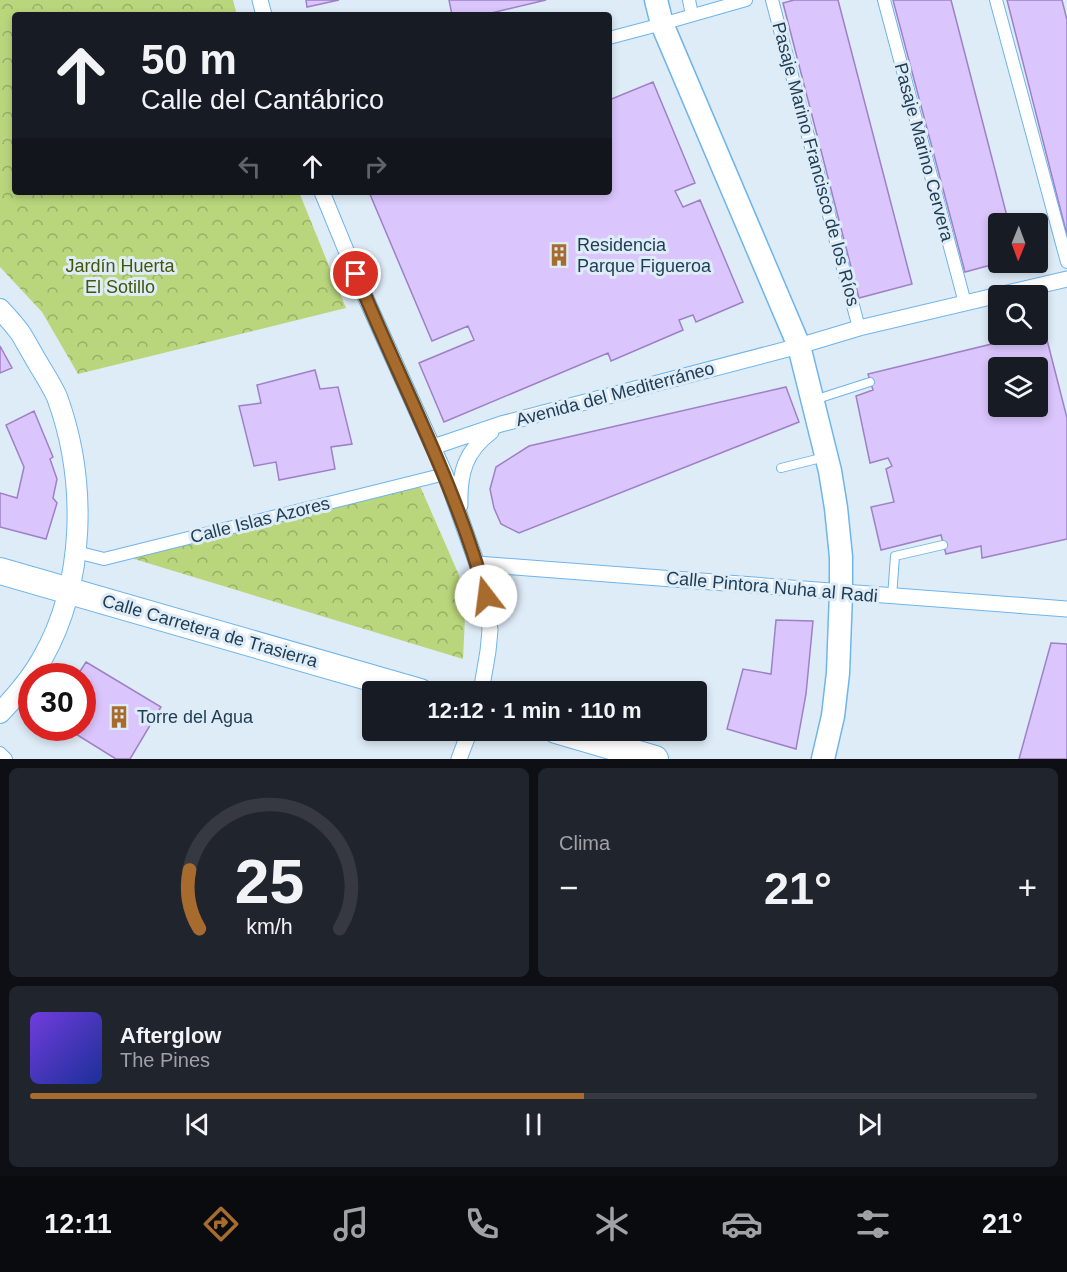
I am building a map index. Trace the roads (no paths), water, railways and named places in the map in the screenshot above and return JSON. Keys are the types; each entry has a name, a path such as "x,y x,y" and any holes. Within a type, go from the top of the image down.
{"main road":[{"path":"656,0 662,24 799,346 827,456 836,508 841,557 841,593 838,673 823,759"},
{"name":"Calle Carretera de Trasierra","path":"0,571 382,681"},
{"path":"594,741 655,759"}],"street":[{"path":"689,0 692,15"},
{"path":"612,37 746,0"},
{"name":"Pasaje Marino Francisco de los Ríos","path":"772,0 859,328"},
{"name":"Pasaje Marino Cervera","path":"884,0 965,303"},
{"path":"996,0 1067,262"},
{"path":"323,195 364,294 445,474 477,564 486,596 490,630 489,651 483,681"},
{"name":"Avenida del Mediterráneo","path":"433,447 501,424 799,346 859,328 1067,279"},
{"path":"0,309 20,332 56,396 71,447 77,507 76,552 69,591 57,629 42,660 24,687 0,713"},
{"path":"460,514 461,483 466,461 479,441 501,424"},
{"name":"Calle Islas Azores","path":"76,552 104,559 445,474"},
{"name":"Calle Pintora Nuha al Radi","path":"477,564 1067,609"},
{"path":"459,759 466,741"},
{"path":"0,753 6,759"}],"lane":[{"path":"813,400 870,382"},
{"path":"782,468 827,456"},
{"path":"892,597 895,556 944,545"}],"place":[{"name":"Residencia Parque Figueroa","path":"559,255"},
{"name":"Torre del Agua","path":"119,717"}],"park label":[{"name":"Jardín Huerta El Sotillo","path":"120,276"}]}
